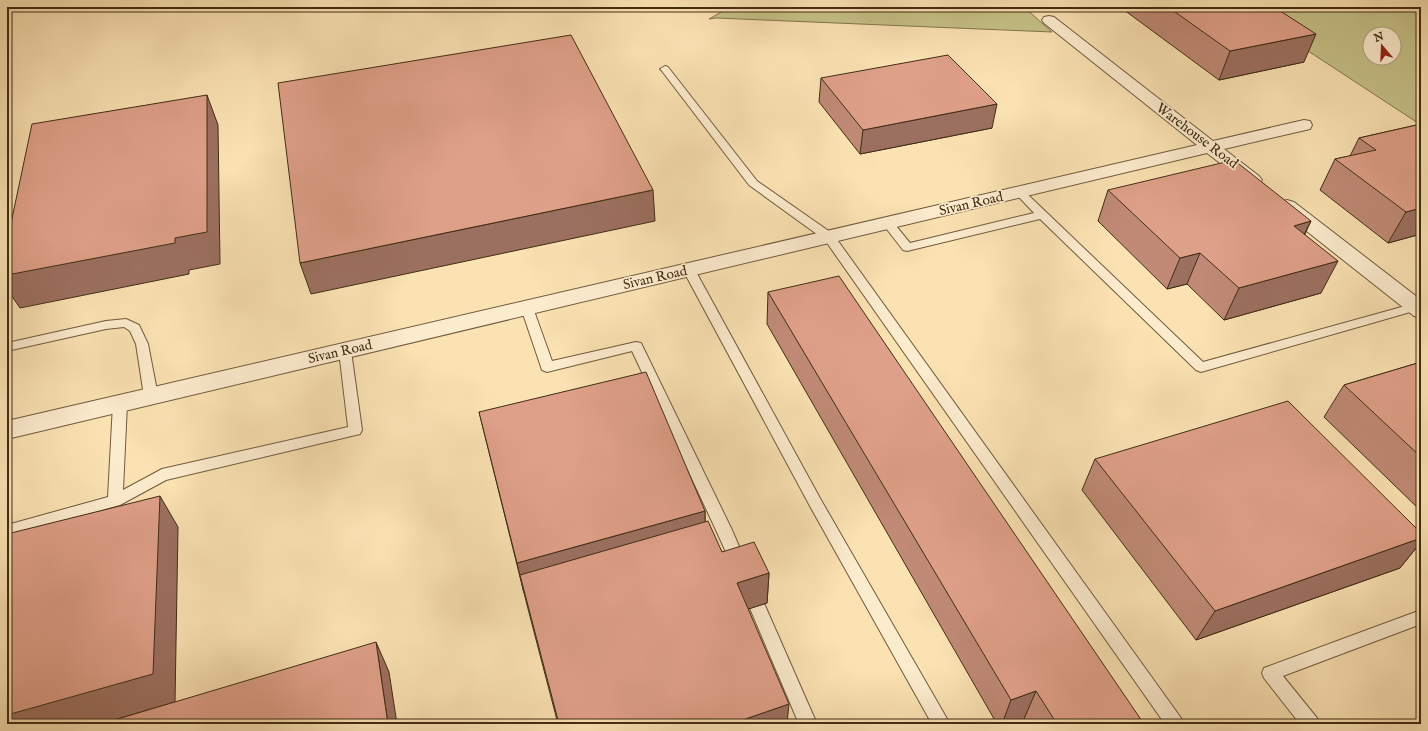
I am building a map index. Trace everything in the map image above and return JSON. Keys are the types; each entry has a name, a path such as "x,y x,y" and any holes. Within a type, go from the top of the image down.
{"street":[{"name":"Warehouse Road","path":"1049,20 1418,309"},
{"name":"Sivan Road","path":"7,430 1304,125"}],"lane":[{"path":"665,69 753,183 829,237 1175,724"},
{"path":"1019,192 1202,367 1418,309"},
{"path":"888,223 907,247 1042,215"},
{"path":"689,270 816,504 941,724"},
{"path":"527,308 547,367 636,346 721,523 743,576"},
{"path":"7,346 106,325 126,323 135,328 142,344 151,396"},
{"path":"7,531 115,501 162,475 355,430 344,351"},
{"path":"115,501 120,404"},
{"path":"757,606 808,724"},
{"path":"1311,724 1270,673 1421,617"}],"shaded area":[{"path":"730,7 1024,7 1052,32 716,18 709,19"},
{"path":"1241,7 1421,7 1421,125"}],"building":[{"path":"1168,7 1274,7 1316,34 1230,51"},
{"path":"571,35 653,190 300,263 278,83"},
{"path":"948,55 997,104 863,130 821,78"},
{"path":"207,95 207,232 175,238 175,243 7,275 7,242 32,124"},
{"path":"1421,124 1421,208 1406,212 1335,159 1376,150 1359,138"},
{"path":"1234,160 1311,221 1294,226 1338,261 1239,288 1200,253 1180,258 1108,190"},
{"path":"839,276 1144,724 1057,724 1036,691 1011,700 768,292"},
{"path":"1421,362 1421,457 1344,385"},
{"path":"646,372 705,511 517,563 479,412"},
{"path":"1288,401 1421,533 1421,538 1215,611 1095,459"},
{"path":"160,496 153,674 7,715 7,534"},
{"path":"708,521 722,552 754,542 769,573 737,583 789,704 731,724 559,724 520,575"},
{"path":"376,642 388,724 101,724"}]}
